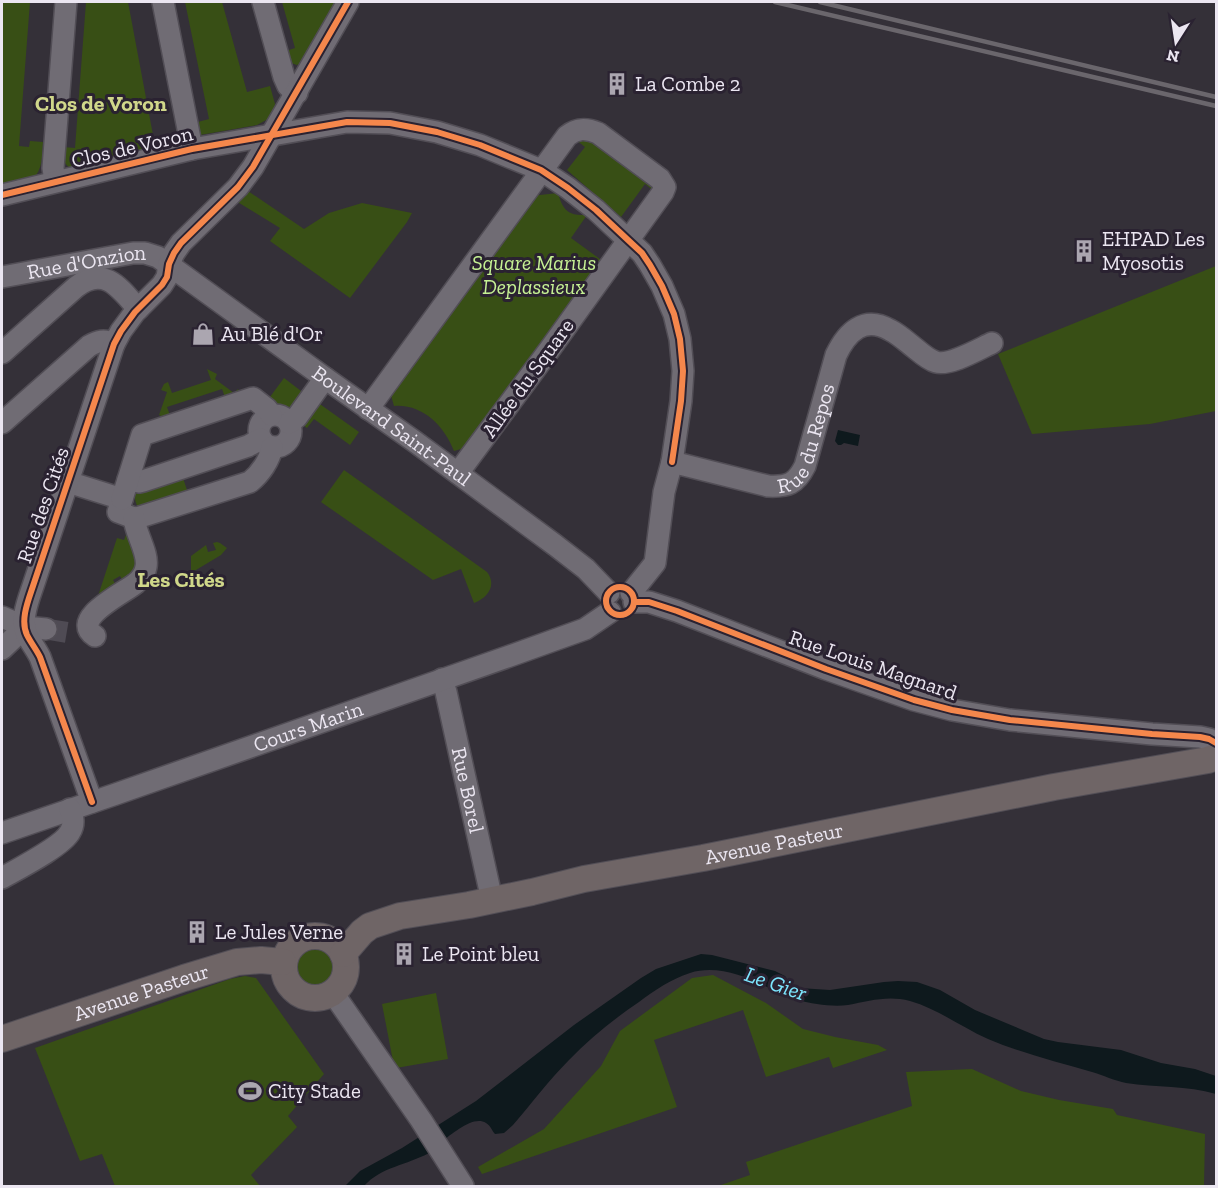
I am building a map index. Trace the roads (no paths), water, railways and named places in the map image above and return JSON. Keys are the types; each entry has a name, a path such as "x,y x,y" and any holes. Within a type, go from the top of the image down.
{"main road":[{"name":"Avenue Pasteur","path":"343,954 370,926 400,916 492,900 584,879 704,858 1216,757"},
{"path":"321,936 330,940 343,954 346,973 343,982 333,993 320,998 309,998 292,989 286,980 283,962 287,951 302,939 321,936"},
{"name":"Avenue Pasteur","path":"2,1039 237,962 261,960 283,962"}],"street":[{"name":"Clos de Voron","path":"55,181 53,168 66,2"},
{"name":"Clos de Voron","path":"163,2 192,149"},
{"path":"263,2 284,77 288,86 297,93"},
{"name":"Rue des Cités","path":"35,628 27,608 33,586 114,344 138,309 162,285 167,277 169,264 181,243 238,187 253,167 348,2"},
{"name":"Clos de Voron","path":"2,195 192,149 347,122 390,123 437,132 480,145 541,171 580,196 642,253 650,265 674,314 680,339 683,371 672,462"},
{"name":"Allée du Square","path":"368,409 567,136 578,129 598,133 660,179 665,187 663,192 458,473"},
{"name":"Rue d'Onzion","path":"2,278 133,253 145,253 169,264"},
{"name":"Boulevard Saint-Paul","path":"169,264 555,545 586,569 610,602"},
{"path":"2,354 83,282 94,278 108,280 122,290 138,309"},
{"name":"Rue du Repos","path":"672,462 768,486 781,487 791,484 800,477 805,466 836,355 843,341 861,326 874,324 890,329 937,363 945,363 992,344"},
{"path":"2,423 89,346 103,340 114,344"},
{"path":"66,488 125,502 145,516 250,482 270,456 267,443 259,435 259,425 266,417 280,419 297,417 325,378"},
{"path":"85,633 93,614 99,607 138,581 146,569 146,558 125,502 142,435 253,398 291,430 289,439 282,445 267,443 248,446 139,482 125,502"},
{"path":"632,597 655,563 664,492 672,462"},
{"path":"186,467 196,500"},
{"name":"Rue Louis Magnard","path":"610,602 618,588 627,590 632,597 677,611 826,669 914,700 952,710 1010,720 1200,737 1216,743"},
{"name":"Cours Marin","path":"2,833 585,629 610,602"},
{"path":"2,617 35,628"},
{"path":"2,649 35,628"},
{"path":"35,628 27,636 40,657 92,802"},
{"name":"Rue Borel","path":"442,679 492,900"},
{"path":"2,878 35,860 66,838 73,825 70,809"},
{"path":"333,993 421,1120 463,1186"}],"water":[{"path":"838,430 860,435 858,446 844,443 838,445 835,441"},
{"name":"Le Gier","path":"701,954 775,971 785,976 791,985 799,988 830,990 884,982 917,982 940,990 975,1010 1044,1039 1121,1050 1161,1063 1195,1069 1216,1076 1216,1094 1194,1089 1137,1085 1118,1081 1001,1044 930,1009 902,999 871,1000 842,1006 816,1004 789,997 729,972 699,971 683,975 663,985 602,1029 562,1068 504,1133 495,1134 488,1124 481,1121 469,1123 442,1141 439,1135 423,1143 429,1153 386,1170 364,1186 345,1186 360,1171 402,1148 476,1101 574,1025 641,978 656,969"}],"tunnel":[{"path":"46,629 70,633"}],"railway":[{"path":"775,2 1216,106"},
{"path":"820,2 1216,97"}],"place":[{"name":"La Combe 2","path":"617,84"},
{"name":"EHPAD Les Myosotis","path":"1084,251"},
{"name":"Au Blé d'Or","path":"203,334"},
{"name":"Le Jules Verne","path":"197,932"},
{"name":"Le Point bleu","path":"404,954"},
{"name":"City Stade","path":"250,1091"}],"district":[{"name":"Clos de Voron","path":"101,103"},
{"name":"Les Cités","path":"181,579"}],"park label":[{"name":"Square Marius Deplassieux","path":"534,275"}]}
